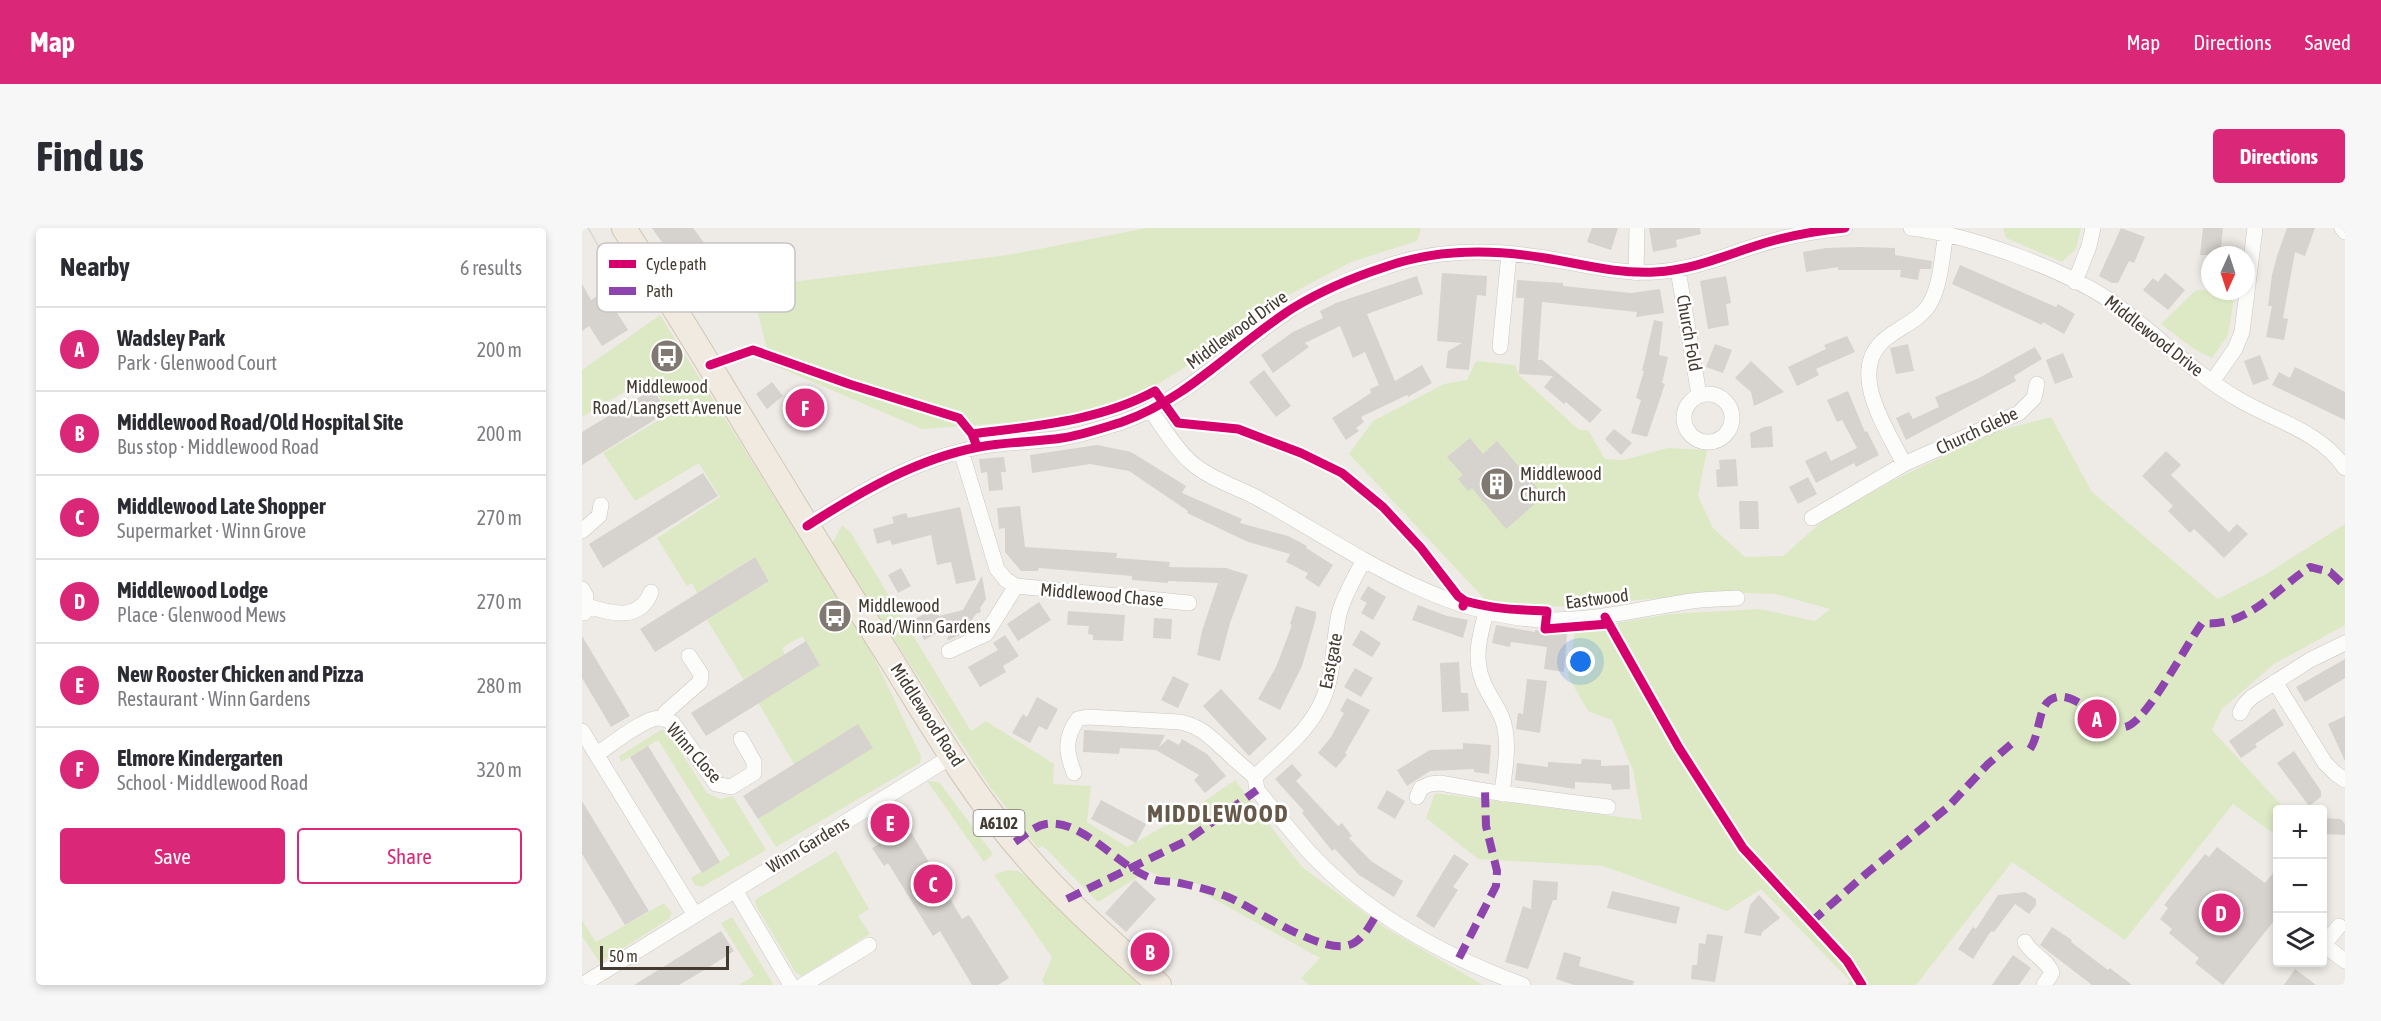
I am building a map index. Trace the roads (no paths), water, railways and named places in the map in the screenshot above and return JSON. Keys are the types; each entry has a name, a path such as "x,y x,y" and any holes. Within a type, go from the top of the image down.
{"main road":[{"name":"Middlewood Road","path":"624,228 633,243"},
{"name":"Middlewood Road","path":"676,312 807,526 981,800 1024,854 1067,899 1159,985"}],"street":[{"path":"1636,273 1637,228"},
{"name":"Middlewood Drive","path":"807,526 850,499 913,467 961,451 999,444 1062,438 1098,430 1151,411 1206,375 1294,308 1356,278 1387,266 1431,255 1465,252 1545,258 1602,270 1636,273 1678,270 1709,263 1789,237 1845,228"},
{"name":"Middlewood Drive","path":"1911,228 1946,233 1980,243 2075,282 2117,305 2212,382 2238,399 2309,435 2328,448 2345,468"},
{"path":"2075,282 2089,246 2093,228"},
{"path":"2212,382 2235,349 2241,332 2255,228"},
{"path":"2342,228 2345,232"},
{"path":"1904,464 1872,398 1867,378 1869,364 1874,352 1882,342 1920,315 1929,304 1935,292 1946,233"},
{"path":"1500,347 1509,254"},
{"name":"Church Fold","path":"1678,270 1699,395"},
{"name":"Church Glebe","path":"1812,518 1904,464 2019,412 2034,398 2037,384"},
{"name":"Eastwood","path":"1151,411 1185,457 1195,466 1259,499 1411,585 1463,606 1486,613 1530,619 1568,620 1605,617 1693,601 1737,598"},
{"name":"Middlewood Chase","path":"961,451 997,568 1006,580 1016,586 1189,603"},
{"path":"582,531 599,516 601,505"},
{"name":"Eastgate","path":"1256,777 1308,726 1319,708 1331,672 1339,616 1344,600 1365,560"},
{"name":"Middlewood Chase","path":"949,651 986,634 1016,586"},
{"path":"582,589 586,596 584,611 629,613 641,609 647,603 651,592"},
{"path":"1486,613 1476,657 1479,675 1502,716 1506,731 1502,794"},
{"path":"2240,713 2252,697 2310,660 2345,643"},
{"name":"Winn Close","path":"663,718 666,712 700,682 701,674 689,657"},
{"path":"2275,682 2325,763 2345,780"},
{"path":"1074,773 1068,756 1067,742 1071,728 1078,719 1087,717 1180,722 1194,725 1214,738 1224,750 1256,777 1257,790 1310,853 1378,912 1449,954 1523,985"},
{"name":"Winn Close","path":"597,754 643,724 663,718 673,723 707,775 716,784 726,787 736,785 754,773 754,762 741,739"},
{"path":"582,731 695,915"},
{"name":"Winn Gardens","path":"582,985 952,756"},
{"path":"1417,797 1421,788 1440,783 1502,794 1608,807"},
{"path":"735,890 791,985"},
{"path":"2327,941 2339,926"},
{"path":"2025,942 2029,950 2050,967 2052,972 2044,985"},
{"path":"803,985 868,945"},
{"path":"2327,949 2345,961"}],"tram line":[{"path":"588,228 597,244"}],"place":[{"name":"Middlewood Road/Langsett Avenue","path":"667,356"},
{"name":"Elmore Kindergarten","path":"805,408"},
{"name":"Middlewood Church","path":"1497,484"},
{"name":"Middlewood Road/Winn Gardens","path":"835,616"},
{"name":"Wadsley Park","path":"2097,719"},
{"name":"New Rooster Chicken and Pizza","path":"890,823"},
{"name":"Middlewood Late Shopper","path":"933,884"},
{"name":"Middlewood Lodge","path":"2221,913"},
{"name":"Middlewood Road/Old Hospital Site","path":"1150,952"}],"district":[{"name":"MIDDLEWOOD","path":"1218,814"}]}
